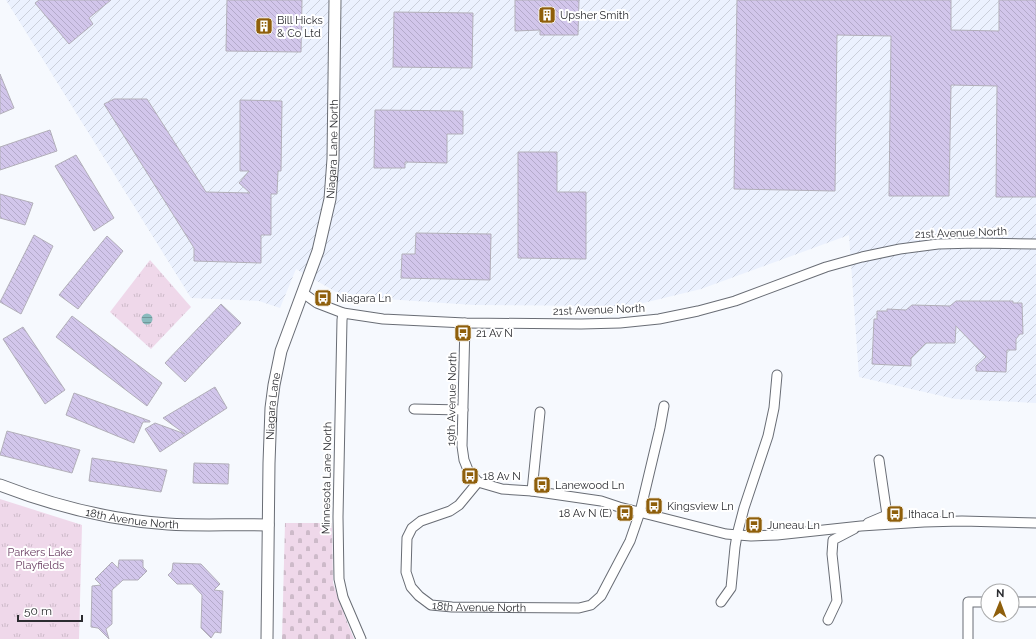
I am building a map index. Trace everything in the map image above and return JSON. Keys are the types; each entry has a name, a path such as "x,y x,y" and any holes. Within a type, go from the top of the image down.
{"street":[{"name":"Niagara Lane North","path":"302,293 322,238 330,192 333,160 335,0"},
{"name":"21st Avenue North","path":"302,293 317,303 343,313 390,320 465,323 620,323 659,319 698,311 727,303 826,267 862,257 900,249 938,244 965,243 1036,244"},
{"name":"Niagara Lane","path":"268,525 270,428 274,385 283,345 302,293"},
{"name":"Minnesota Lane North","path":"343,313 338,517 339,578 343,597 361,639"},
{"name":"19th Avenue North","path":"465,323 462,446 464,460 468,470 478,482"},
{"path":"720,602 731,588 737,535 744,508 768,436 774,408 777,375"},
{"name":"18th Avenue North","path":"478,482 459,505 450,511 421,521 412,528 407,538 406,572 411,587 419,596 431,605 452,608 579,608 591,605 601,596 630,541 640,512 664,406"},
{"path":"414,409 463,410"},
{"path":"532,491 540,412"},
{"path":"828,620 837,601 832,554 833,540 887,515 879,460"},
{"path":"478,482 502,489 532,491 601,501 706,529 737,535 777,536 861,526 962,521 1036,523"},
{"name":"18th Avenue North","path":"0,484 40,499 120,518 170,524 268,525"},
{"path":"267,639 268,525"},
{"path":"968,639 968,602 980,602"},
{"path":"1020,602 1036,602"}],"shaded area":[{"path":"6,0 1036,0 1036,403 955,399 859,377 849,235 701,289 631,306 473,305 343,296 296,269 280,308 259,301 191,298"}],"green space":[{"path":"150,260 191,307 151,349 110,312"},
{"name":"Parkers Lake Playfields","path":"0,499 82,525 79,639 0,639"},
{"path":"285,523 332,523 333,583 354,639 282,639"}],"water":[{"path":"147,313 151,315 153,319 151,323 147,325 143,323 141,319 143,315"}],"building":[{"path":"39,0 111,0 89,18 93,24 69,44 35,3"},
{"name":"Bill Hicks & Co Ltd","path":"227,0 302,0 301,52 226,51"},
{"name":"Upsher Smith","path":"515,0 579,0 578,35 540,35 540,30 515,31"},
{"path":"737,0 951,0 951,30 999,31 999,0 1036,0 1036,197 996,197 997,86 951,85 949,196 889,196 891,36 837,35 835,191 734,189"},
{"path":"394,12 473,13 472,68 393,67"},
{"path":"0,74 14,108 0,114"},
{"path":"114,99 147,99 206,192 250,193 239,183 249,171 240,171 240,100 282,101 281,171 278,171 277,194 271,194 271,235 261,235 261,263 194,261 194,248 104,104"},
{"path":"375,110 463,111 463,134 447,134 447,163 405,162 405,168 374,168"},
{"path":"50,130 57,151 0,170 0,147"},
{"path":"518,152 557,152 557,192 586,192 586,259 518,258"},
{"path":"76,155 114,218 94,231 55,166"},
{"path":"0,194 33,203 25,225 0,218"},
{"path":"416,233 491,234 490,280 401,278 402,254 415,254"},
{"path":"34,235 53,246 21,314 0,302"},
{"path":"107,236 123,251 78,309 59,295"},
{"path":"956,301 1013,301 1013,303 1022,303 1023,334 1020,334 1016,339 1016,350 1007,350 1006,372 976,371 976,366 986,357 956,326 955,343 926,343 911,358 911,366 872,364 874,319 877,319 877,311 887,311 887,309 906,310 912,305 950,306"},
{"path":"221,304 241,323 185,382 165,363"},
{"path":"72,316 162,383 147,406 56,337"},
{"path":"23,327 65,390 45,404 3,339"},
{"path":"215,387 227,408 160,452 145,429 155,423 185,434 163,418"},
{"path":"74,393 150,422 143,422 134,443 66,415"},
{"path":"7,431 80,450 72,473 0,455"},
{"path":"92,458 167,470 161,492 89,481"},
{"path":"194,463 229,464 228,484 193,483"},
{"path":"119,560 143,560 143,567 147,571 138,580 123,580 112,590 112,624 106,629 109,639 98,628 91,627 92,586 101,585 95,579 112,562 118,568"},
{"path":"173,563 201,564 220,584 214,590 223,591 221,633 215,632 211,638 201,628 202,595 192,584 177,584 168,575 172,571"}],"place":[{"name":"Upsher Smith","path":"547,15"},
{"name":"Bill Hicks & Co Ltd","path":"264,26"},
{"name":"Niagara Ln","path":"323,298"},
{"name":"21 Av N","path":"463,333"},
{"name":"18 Av N","path":"470,476"},
{"name":"Lanewood Ln","path":"542,485"},
{"name":"Kingsview Ln","path":"654,506"},
{"name":"18 Av N (E)","path":"625,513"},
{"name":"Ithaca Ln","path":"895,514"},
{"name":"Juneau Ln","path":"754,525"}]}
